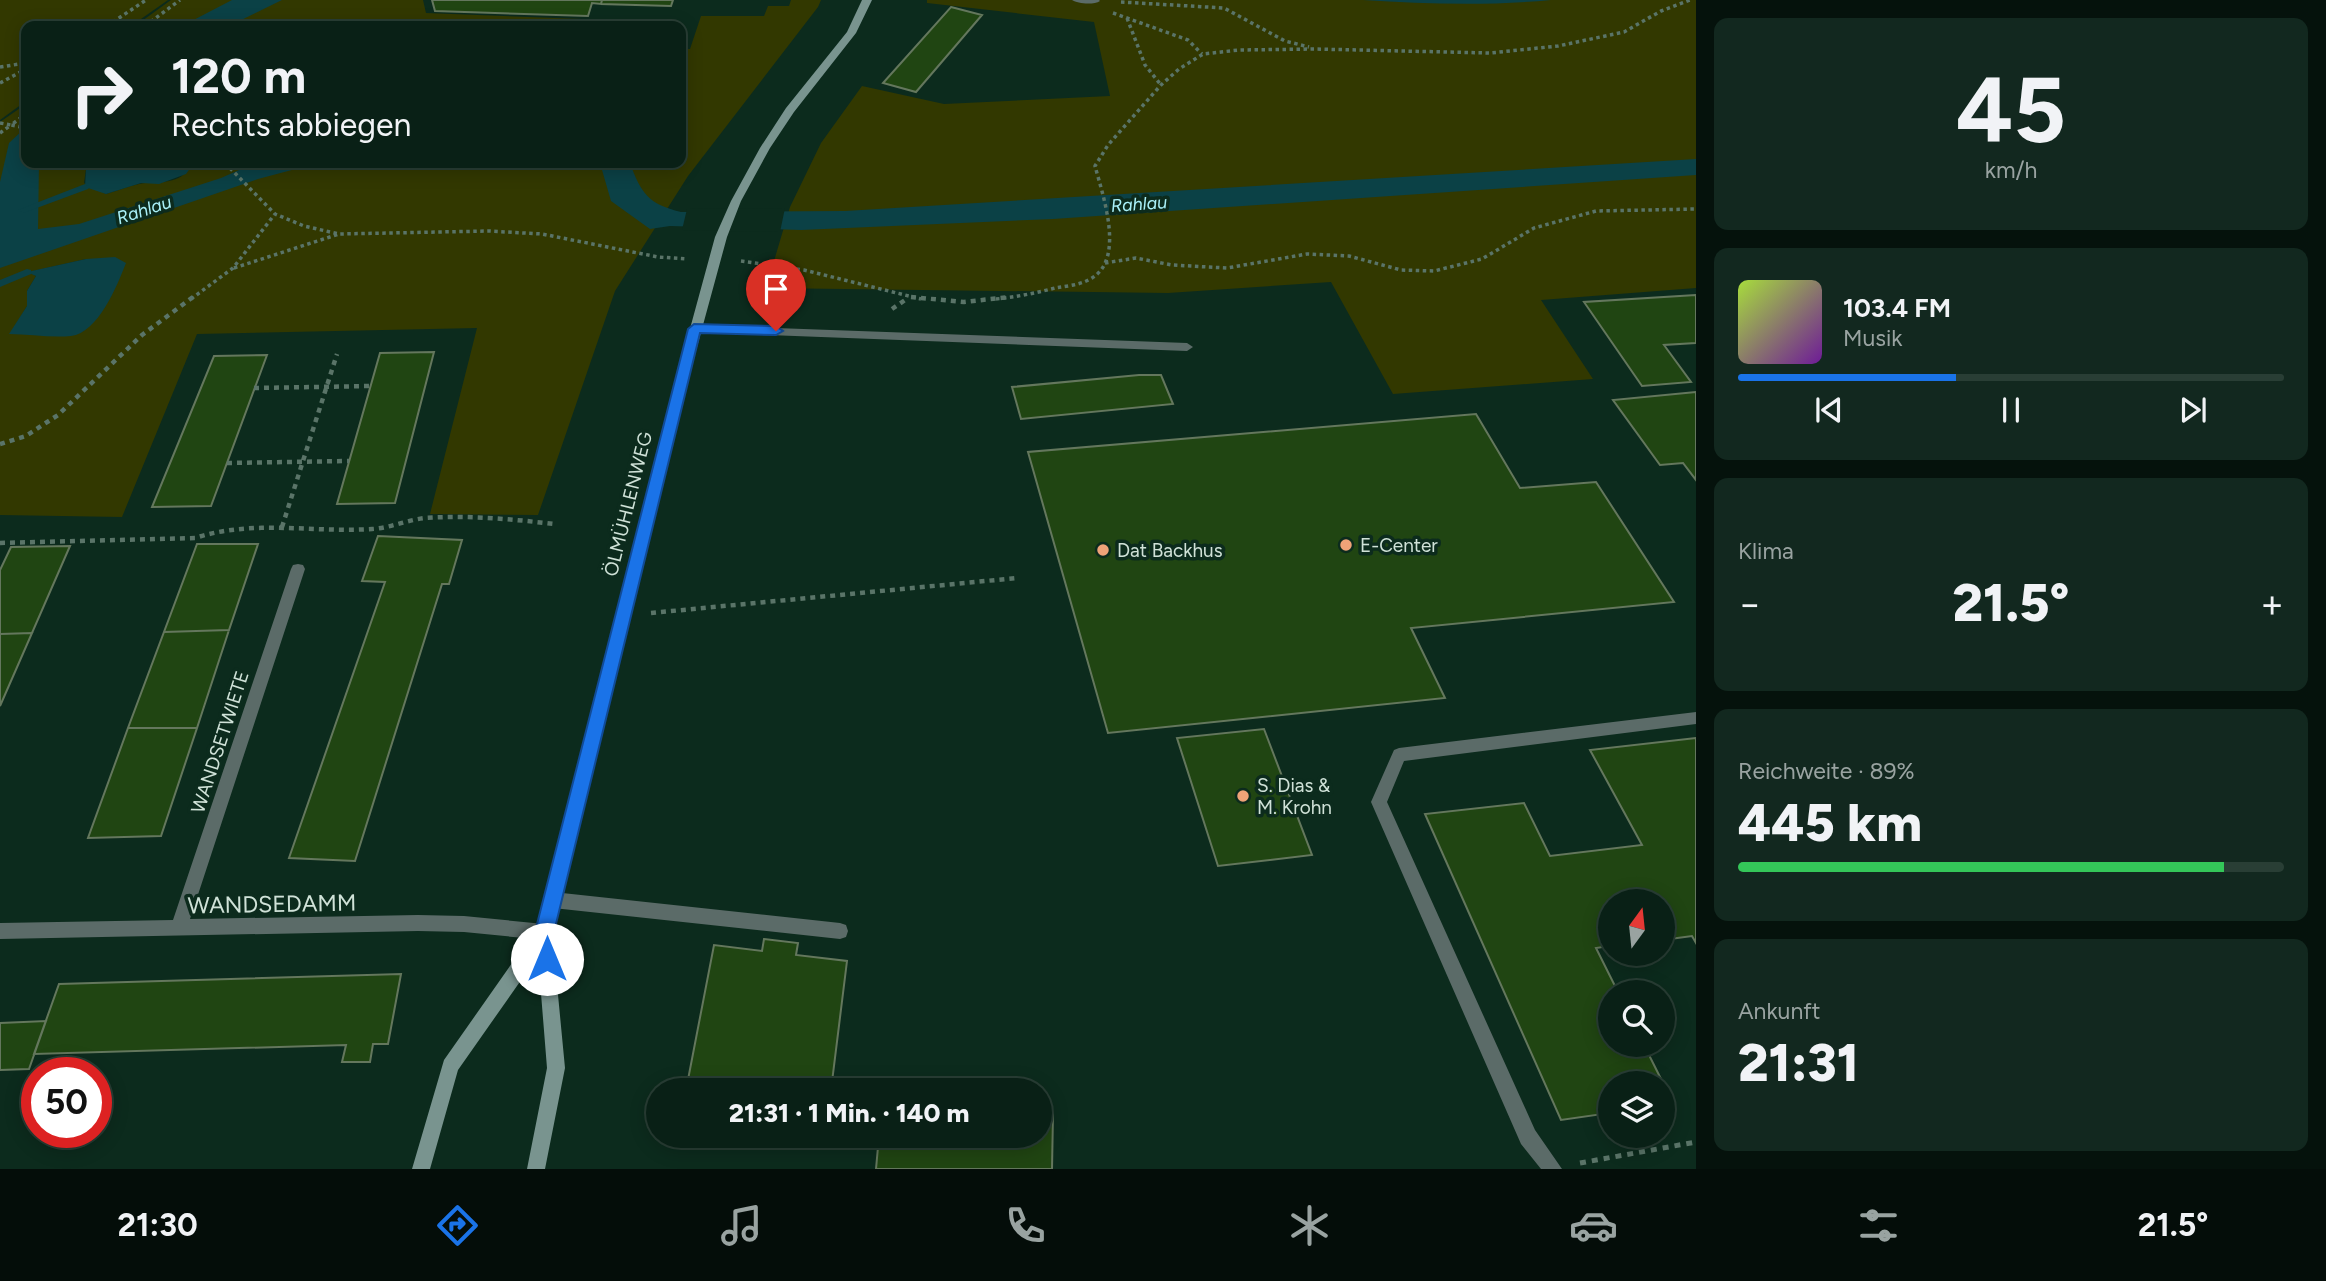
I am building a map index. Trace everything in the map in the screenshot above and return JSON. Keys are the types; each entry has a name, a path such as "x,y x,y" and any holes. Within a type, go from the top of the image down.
{"main road":[{"name":"ÖLMÜHLENWEG","path":"421,1169 450,1066 544,932 694,329 721,237 736,201 765,148 790,110 851,33 867,0"},
{"name":"ÖLMÜHLENWEG","path":"536,1169 556,1068 544,932"}],"street":[{"path":"1077,0 1095,1"},
{"path":"694,329 1187,347"},
{"name":"WANDSETWIETE","path":"179,928 298,569"},
{"path":"1553,1168 1528,1137 1379,803 1399,755 1696,718"},
{"path":"553,900 840,931"},
{"name":"WANDSEDAMM","path":"0,931 418,923 544,932"}],"path":[{"path":"114,21 146,0"},
{"path":"152,21 180,0"},
{"path":"232,168 245,185 275,214 303,226 339,234 489,231 542,234 658,257 751,261 849,279 909,297 936,301 1011,298 1092,280 1105,263 1109,243 1095,166 1108,145 1161,85 1179,69 1203,54 1239,50 1315,49 1490,53 1558,46 1624,32 1661,11 1690,0"},
{"path":"1095,1 1106,11 1188,40 1203,54"},
{"path":"1095,1 1224,8 1285,41 1315,49"},
{"path":"1127,17 1145,65 1161,85"},
{"path":"0,67 21,64"},
{"path":"0,83 21,72"},
{"path":"0,133 21,118"},
{"path":"0,123 21,126"},
{"path":"1105,263 1136,258 1172,265 1227,268 1307,254 1349,256 1401,270 1434,271 1482,259 1534,228 1596,211 1696,209"},
{"path":"0,444 26,436 58,415 142,335 233,268 275,214"},
{"path":"233,268 339,234"},
{"path":"282,527 337,354"},
{"path":"254,388 371,386"},
{"path":"227,463 349,461"},
{"path":"0,543 195,537 216,529 375,529 427,517 554,524"},
{"path":"622,616 1017,578"},
{"path":"1553,1168 1696,1142"}],"green space":[{"path":"0,0 168,0 138,21 21,21 21,105 0,120"},
{"path":"171,0 423,0 426,13 583,21 142,21"},
{"path":"791,0 821,0 688,176 615,291 538,515 430,514 477,328 197,334 122,517 0,515 0,122 21,107 21,168 85,168 84,183 106,194 139,184 169,181 181,176 189,168 686,168 686,49 690,49 701,16 764,16 768,6 789,6","holes":["86,259 10,334 27,306 27,291 36,276 29,272"]},
{"path":"927,0 1696,0 1696,288 1541,300 1593,379 1393,394 1331,282 1168,293 766,288 790,207 821,143 862,86 944,104 1110,96 1094,22 927,3"}],"water":[{"path":"232,0 282,0 239,21 192,21"},
{"path":"1363,0 1551,0 1457,4"},
{"name":"Rahlau","path":"21,132 21,168 39,168 38,229 79,224 221,178 244,168 299,168 258,179 0,268 0,182 9,143"},
{"name":"Rahlau","path":"1696,159 1696,175 1053,219 801,230 670,226 650,229 611,201 601,168 632,168 647,196 661,205 681,212 845,211"},
{"path":"190,168 186,174 159,184 141,183 106,194 85,187 86,169"},
{"path":"115,257 126,263 105,307 90,327 71,336 9,334 27,306 27,291 36,276 27,272 86,259"}],"pier":[{"path":"785,208 780,232 682,230 687,209"}],"building":[{"path":"432,0 602,0 601,4 592,3 588,16 435,11"},
{"path":"602,0 673,0 671,6 601,4"},
{"path":"951,7 982,15 916,92 883,83"},
{"path":"1696,295 1696,343 1664,345 1691,382 1642,386 1584,302"},
{"path":"434,352 395,503 337,504 380,353"},
{"path":"267,355 211,506 152,507 214,356"},
{"path":"1161,375 1173,404 1021,419 1012,387"},
{"path":"1696,392 1696,480 1683,463 1660,465 1613,400"},
{"name":"E-Center","path":"1476,414 1520,488 1596,482 1674,602 1411,628 1445,698 1108,733 1028,452"},
{"path":"378,536 462,540 449,584 442,584 355,861 289,858 385,582 362,581"},
{"path":"197,544 258,544 229,630 164,632"},
{"path":"70,546 32,633 0,634 0,570 11,547"},
{"path":"229,630 197,728 128,728 164,632"},
{"path":"32,633 0,706 0,634"},
{"path":"128,728 197,728 161,836 88,838"},
{"name":"S. Dias & M. Krohn","path":"1264,729 1312,855 1218,866 1177,738"},
{"path":"1696,738 1696,943 1692,936 1675,938 1675,889 1598,889 1598,966 1605,966 1612,980 1598,980 1598,1057 1650,1057 1657,1071 1598,1071 1598,1115 1561,1120 1425,814 1524,803 1550,856 1642,845 1590,750"},
{"path":"764,939 798,943 796,955 847,961 832,1078 688,1078 714,945 762,951"},
{"path":"401,974 388,1044 373,1044 370,1062 342,1062 346,1045 34,1054 59,984"},
{"path":"46,1021 33,1057 21,1057 21,1069 0,1070 0,1023"},
{"path":"1053,1114 1052,1169 876,1169 878,1148 1052,1148"}],"waterway":[{"path":"23,210 85,187"},
{"path":"0,284 27,272"}],"place":[{"name":"E-Center","path":"1346,545"},
{"name":"Dat Backhus","path":"1103,550"},
{"name":"S. Dias & M. Krohn","path":"1243,796"}],"route":[{"path":"547,959 544,932 694,329 776,331"}]}
